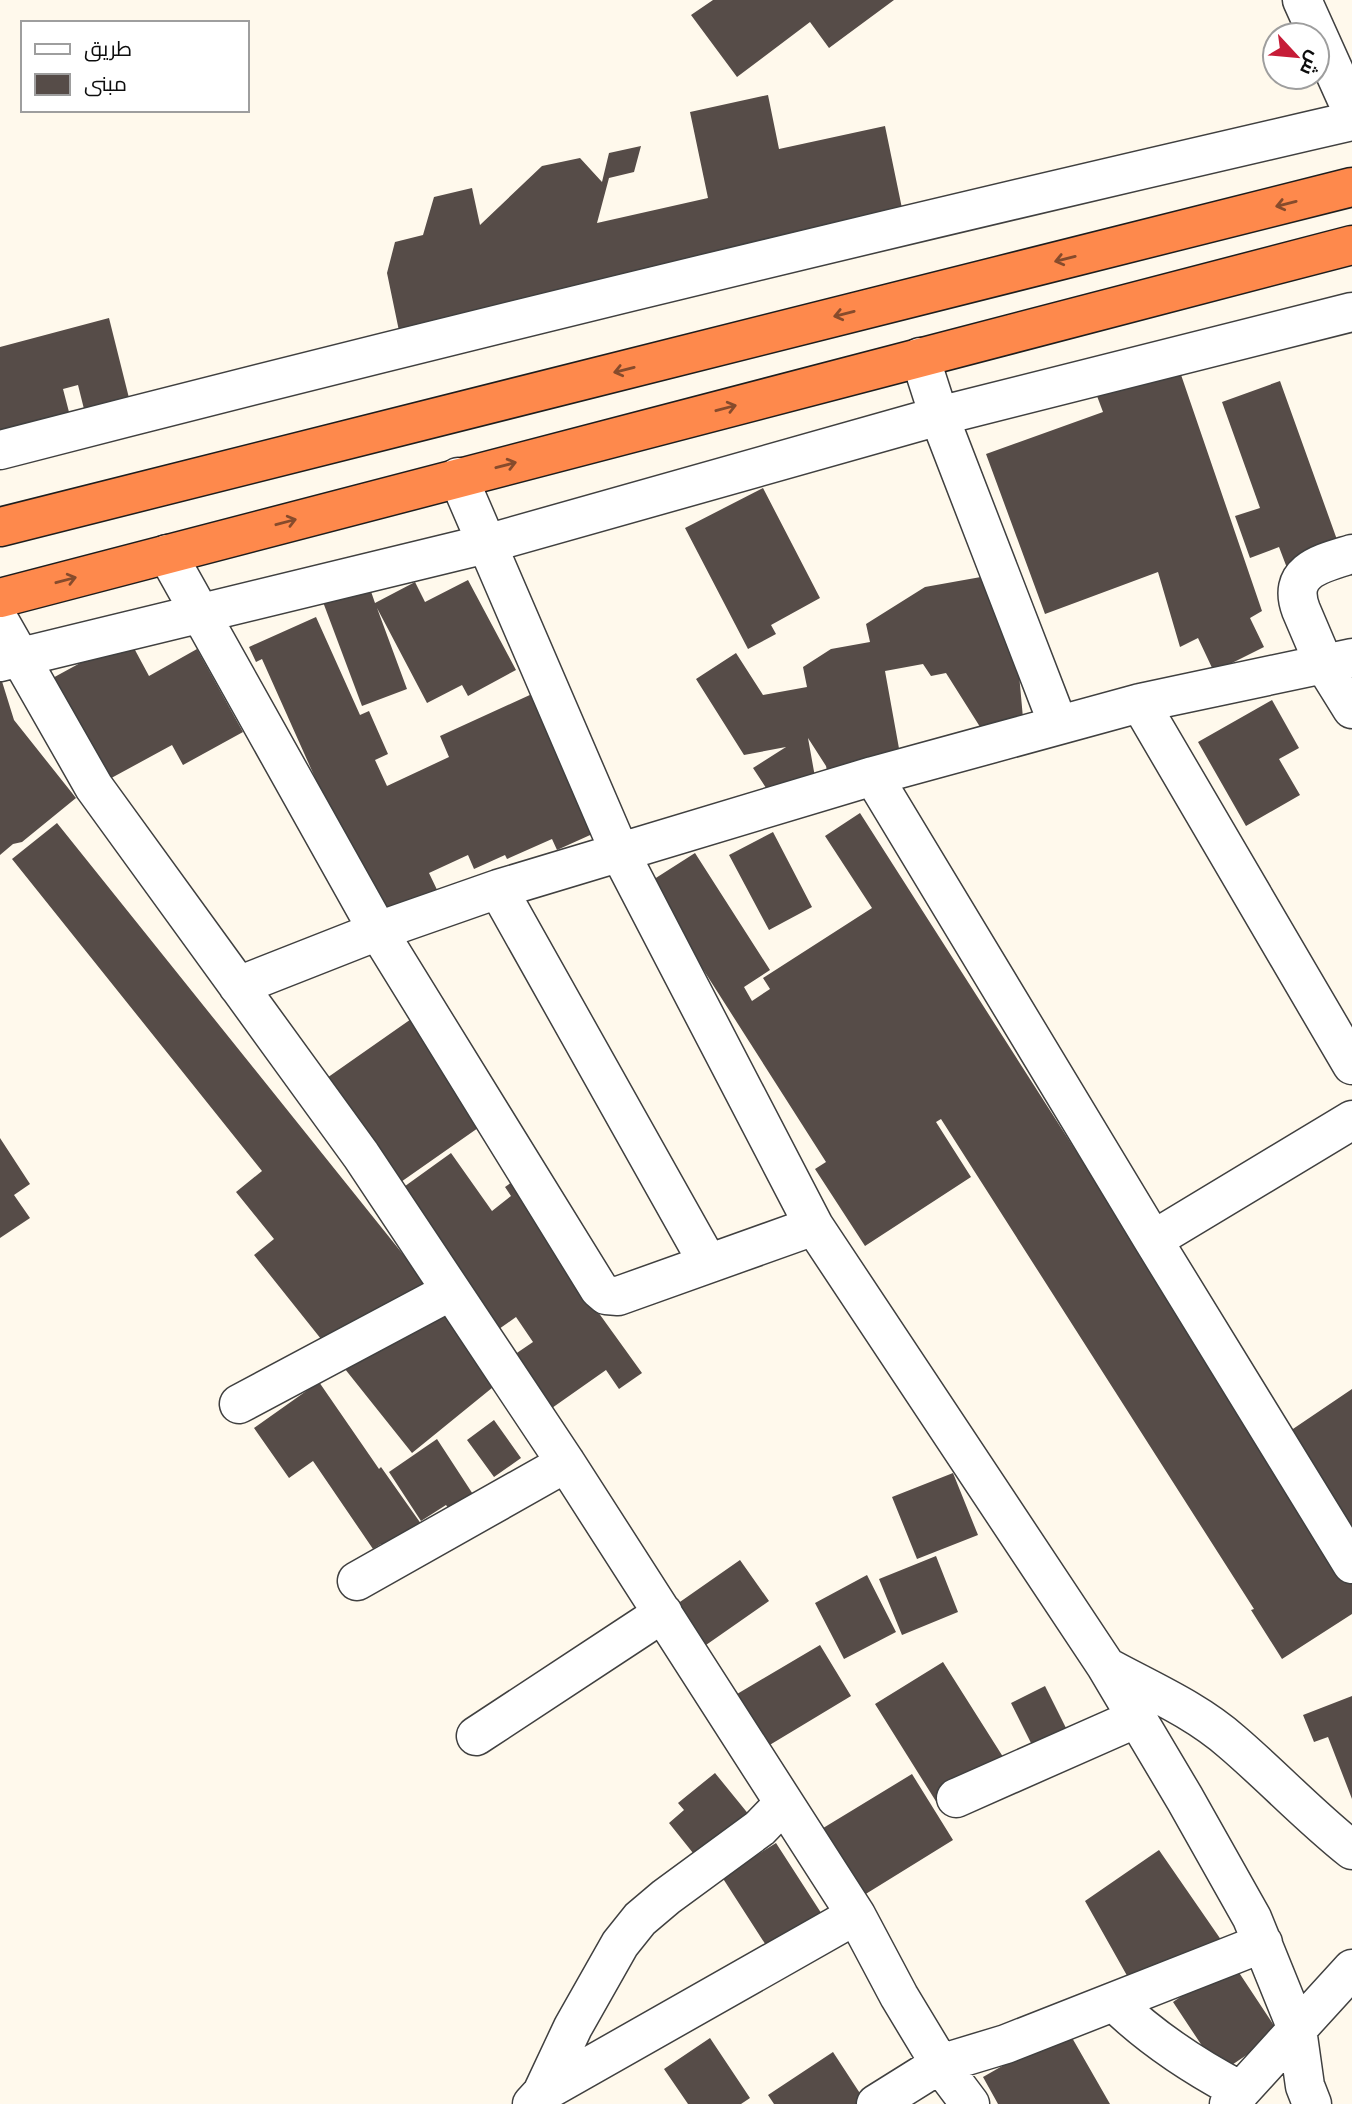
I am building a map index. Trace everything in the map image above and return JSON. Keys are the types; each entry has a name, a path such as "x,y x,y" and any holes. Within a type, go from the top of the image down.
{"highway":[{"path":"0,527 1352,187"},
{"path":"0,598 1352,245"}],"street":[{"path":"1302,0 1352,111"},
{"path":"0,450 945,215 1352,121"},
{"path":"10,659 486,544 939,416 1352,312"},
{"path":"920,357 939,416 1058,724"},
{"path":"458,478 620,853 814,1226 1106,1666 1252,1918 1297,2029 1305,2087 1312,2104"},
{"path":"167,554 378,931 599,1289 606,1294 618,1296 814,1226"},
{"path":"1352,554 1312,568 1300,582 1297,592 1297,601 1338,661 1352,709"},
{"path":"0,622 10,659 94,787 362,1155 566,1463 856,1915 899,1996 940,2064 970,2104"},
{"path":"239,986 378,931 498,889 873,776 1140,703 1338,661"},
{"path":"1140,703 1352,1065"},
{"path":"873,776 1352,1564"},
{"path":"498,889 708,1263"},
{"path":"1153,1240 1352,1120"},
{"path":"239,1404 451,1291"},
{"path":"357,1581 566,1463"},
{"path":"476,1736 663,1613"},
{"path":"1106,1666 1193,1714 1231,1740 1321,1825 1352,1850"},
{"path":"956,1798 1137,1718"},
{"path":"541,2100 573,2027 620,1944 640,1919 760,1828 784,1804"},
{"path":"541,2100 856,1915"},
{"path":"876,2104 940,2064 1006,2043 1263,1943"},
{"path":"1114,2002 1141,2028 1210,2075 1235,2097 1352,1969"}],"building":[{"path":"713,0 894,0 829,48 810,22 737,77 691,15"},
{"path":"768,95 779,149 885,126 904,218 404,355 387,273 395,242 423,235 434,197 472,188 480,225 542,166 580,158 602,182 609,153 641,146 634,172 609,178 597,223 708,198 690,112"},
{"path":"109,318 132,410 87,421 78,385 63,389 75,435 0,459 0,347"},
{"path":"1178,366 1262,611 1250,618 1264,647 1214,672 1198,638 1180,647 1158,572 1045,614 986,454 1103,412 1097,396"},
{"path":"1280,381 1340,548 1287,568 1279,547 1250,558 1235,516 1260,508 1222,402"},
{"path":"763,488 820,598 771,625 776,634 748,649 685,528"},
{"path":"992,575 1013,608 1023,718 982,730 946,673 931,676 923,664 885,671 902,765 830,785 826,766 808,738 815,777 770,794 753,768 786,747 744,755 696,679 736,653 763,695 807,687 803,667 831,649 870,642 866,624 925,587"},
{"path":"366,577 375,603 415,582 425,602 468,580 516,670 468,696 462,685 427,703 377,608 407,689 362,706 320,594"},
{"path":"316,617 360,715 369,711 388,754 375,760 387,786 449,757 440,736 532,694 599,831 557,850 552,839 507,859 505,855 474,869 468,855 429,873 440,896 380,923 262,659 256,662 249,647"},
{"path":"128,637 149,676 197,649 243,732 183,765 172,745 104,782 49,680"},
{"path":"0,675 14,720 76,798 22,842 13,844 0,855"},
{"path":"1272,700 1299,748 1279,759 1300,795 1246,826 1198,742"},
{"path":"860,813 1352,1583 1352,1614 1282,1659 1251,1610 1254,1609 941,1119 936,1122 971,1177 865,1246 815,1169 826,1162 648,883 695,853 770,970 744,987 752,1001 770,989 763,978 872,908 825,836"},
{"path":"57,823 503,1379 412,1453 254,1255 274,1239 236,1192 262,1171 12,859"},
{"path":"773,832 812,907 769,930 729,855"},
{"path":"414,1017 488,1121 398,1184 324,1080"},
{"path":"0,1138 30,1184 14,1195 30,1218 0,1238"},
{"path":"451,1153 492,1211 511,1196 505,1187 523,1174 549,1244 642,1373 619,1389 606,1370 542,1415 505,1361 533,1342 516,1317 499,1329 401,1189"},
{"path":"319,1382 424,1528 388,1554 381,1544 373,1549 313,1461 289,1478 254,1428"},
{"path":"1352,1389 1352,1529 1287,1433"},
{"path":"494,1420 521,1458 494,1477 467,1440"},
{"path":"437,1439 480,1505 458,1521 446,1505 421,1521 389,1472"},
{"path":"953,1473 978,1535 917,1559 892,1497"},
{"path":"936,1556 958,1612 902,1635 879,1579"},
{"path":"740,1560 769,1601 706,1645 677,1604"},
{"path":"867,1575 896,1632 844,1659 815,1603"},
{"path":"820,1645 851,1696 763,1749 732,1697"},
{"path":"943,1662 1005,1760 937,1803 875,1704"},
{"path":"1045,1686 1067,1730 1033,1747 1011,1703"},
{"path":"1352,1696 1352,1799 1328,1737 1314,1742 1303,1715"},
{"path":"715,1773 750,1816 697,1858 669,1823 684,1810 678,1803"},
{"path":"912,1774 953,1840 856,1900 815,1833"},
{"path":"776,1843 825,1919 771,1953 722,1877"},
{"path":"1159,1850 1226,1947 1134,1988 1085,1901"},
{"path":"1232,1962 1279,2033 1220,2073 1173,2002"},
{"path":"1067,2029 1110,2104 998,2104 983,2077"},
{"path":"710,2038 750,2098 741,2104 688,2104 664,2069"},
{"path":"833,2052 865,2101 860,2104 774,2104 768,2095"}]}
